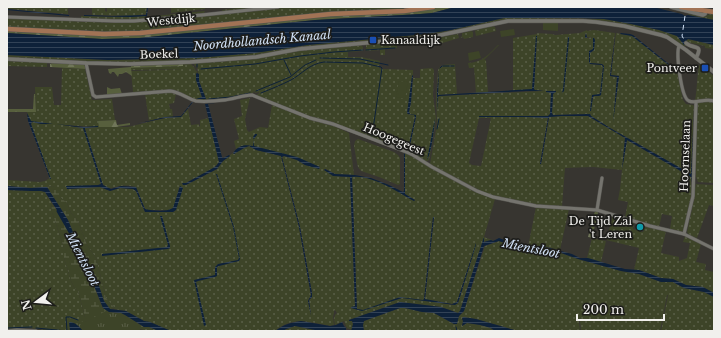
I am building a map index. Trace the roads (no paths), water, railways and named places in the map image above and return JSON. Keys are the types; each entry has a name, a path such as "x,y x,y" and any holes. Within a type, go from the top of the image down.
{"main road":[{"name":"Westdijk","path":"7,29 104,34 134,33 331,14 404,11 433,7"},
{"path":"681,7 703,11 707,9"},
{"path":"694,7 707,9 714,12"}],"street":[{"name":"Westdijk","path":"7,16 134,21 278,7"},
{"path":"671,7 685,13 703,15 707,9"},
{"name":"Boekel","path":"7,59 130,64 182,62 256,57 300,49 431,37 508,21 576,21 624,26 667,37 714,72"},
{"path":"686,43 689,46 699,49 699,53 696,58"},
{"path":"679,46 679,68 686,99 688,101 696,102 703,100 714,101"},
{"name":"Hoogegeest","path":"86,63 93,95 96,97 170,91 195,100 209,101 225,100 252,95 310,118 333,124 404,151 477,191 493,198 536,206 597,210 650,226 684,234 714,249"},
{"name":"Hoornselaan","path":"684,234 693,196 696,102"},
{"path":"597,210 602,178"},
{"path":"7,331 36,331"}],"water":[{"path":"147,7 147,16 84,16 146,15"},
{"name":"Noordhollandsch Kanaal","path":"455,7 653,7 685,16 688,15 714,20 714,45 688,39 684,45 677,36 659,30 604,19 504,18 427,34 307,45 255,53 196,59 108,60 7,55 7,33 102,39 139,38 315,20 432,13"},
{"path":"7,10 69,15 69,16"},
{"path":"620,34 633,35 675,70 632,36"},
{"path":"536,36 534,89 544,91 439,96 438,112 437,92 439,70 438,95 532,89"},
{"path":"615,36 611,75 619,76 613,123 617,77 610,76"},
{"path":"568,37 569,40 564,91 562,93 563,89"},
{"path":"593,38 595,40 594,50 590,53 590,63 602,64 604,66 601,95 593,97 590,111 592,95 600,94 603,67 602,65 590,64 589,62 589,51 593,49"},
{"path":"197,73 199,74 199,81 206,99 196,99 202,97 196,80"},
{"path":"413,75 409,112 410,114 416,115 416,117 409,150 427,160 408,150 391,144 408,149 415,117 414,115 408,114 407,113"},
{"path":"546,91 556,91 553,94 553,115 590,114 610,128 691,174 694,112 693,189 691,177 627,140 622,170 625,138 588,116 549,117 540,164 548,118 479,116 548,116 550,114 551,93"},
{"path":"192,102 181,117 165,118 136,124 165,117 181,116"},
{"path":"222,102 208,104 222,157 230,156 223,161 217,169 186,185 183,185 182,183 186,183 213,168 219,162 205,104"},
{"path":"27,113 31,121 53,124 32,122 31,124 51,179 28,121"},
{"path":"435,118 431,146 427,160"},
{"path":"56,124 84,127 98,126 85,129 103,185 111,189 121,186 136,187 145,209 160,211 173,208 180,186 183,188 176,210 173,212 145,212 136,191 133,189 120,188 110,191 100,187 67,189 66,186 101,184 83,128"},
{"path":"257,134 254,139 253,137"},
{"path":"254,140 254,146 297,157 320,167 319,169 305,165 297,160 284,156 282,157 300,227 312,293 312,297 309,300 311,316 308,301 311,295 299,227 281,156 256,150 249,146 234,154 233,153 242,146 247,145 253,146"},
{"path":"404,153 405,194 415,200 414,201 376,181 367,178 352,177 357,309 363,310 400,297 424,299 433,217 425,299 452,304 457,302 476,243 458,303 455,305 402,298 362,311 351,308 355,306 350,177 333,176 324,170 325,169 335,174 355,175 371,178 403,192"},
{"path":"216,174 234,227 240,259 239,261 217,267 217,276 196,282 206,325 204,326 194,280 215,275 215,267 218,264 238,260 239,258 233,227"},
{"path":"7,186 31,188 47,187 68,220 77,242 97,280 104,301 110,309 126,311 144,321 171,331 159,331 149,327 144,327 121,313 109,312 103,308 89,273 69,231 45,192 7,190"},
{"path":"160,216 162,216 170,248 102,256 102,254 167,247 168,245"},
{"path":"484,237 484,242 491,240 493,241 499,238 518,245 528,247 542,246 572,254 580,258 588,258 625,269 639,270 661,278 673,279 686,285 703,287 714,293 714,297 704,292 684,288 673,282 661,282 639,274 621,271 561,253 520,249 499,241 484,246 464,311 459,316 457,324 454,324 434,313 400,308 364,321 364,331 351,331 353,324 352,321 349,320 400,302 441,307 458,313 460,311"},
{"path":"463,317 476,319 518,331 495,331 491,328 467,323 462,326"},
{"path":"301,321 330,326 342,322 346,330 320,331 295,326 283,331 275,331 287,324"},
{"path":"69,322 77,325 83,331 70,331"}],"waterway":[{"path":"366,50 395,48"},
{"path":"201,69 255,64 334,52 363,50"},
{"path":"320,58 360,59 388,65"},
{"path":"284,60 291,75"},
{"path":"256,91 290,77 305,65 316,60"},
{"path":"261,93 291,80 310,67 319,63 363,63 381,67 372,136"},
{"path":"440,68 442,66 454,66"},
{"path":"209,99 231,97 250,93"},
{"path":"437,129 439,119"},
{"name":"Mientsloot","path":"58,211 70,232"},
{"path":"36,328 67,331 66,317 78,320"},
{"path":"7,328 32,327"},
{"path":"456,327 457,331"}],"place":[{"name":"Kanaaldijk","path":"373,40"},
{"name":"Pontveer","path":"705,68"},
{"name":"De Tijd Zal 't Leren","path":"640,227"}]}
